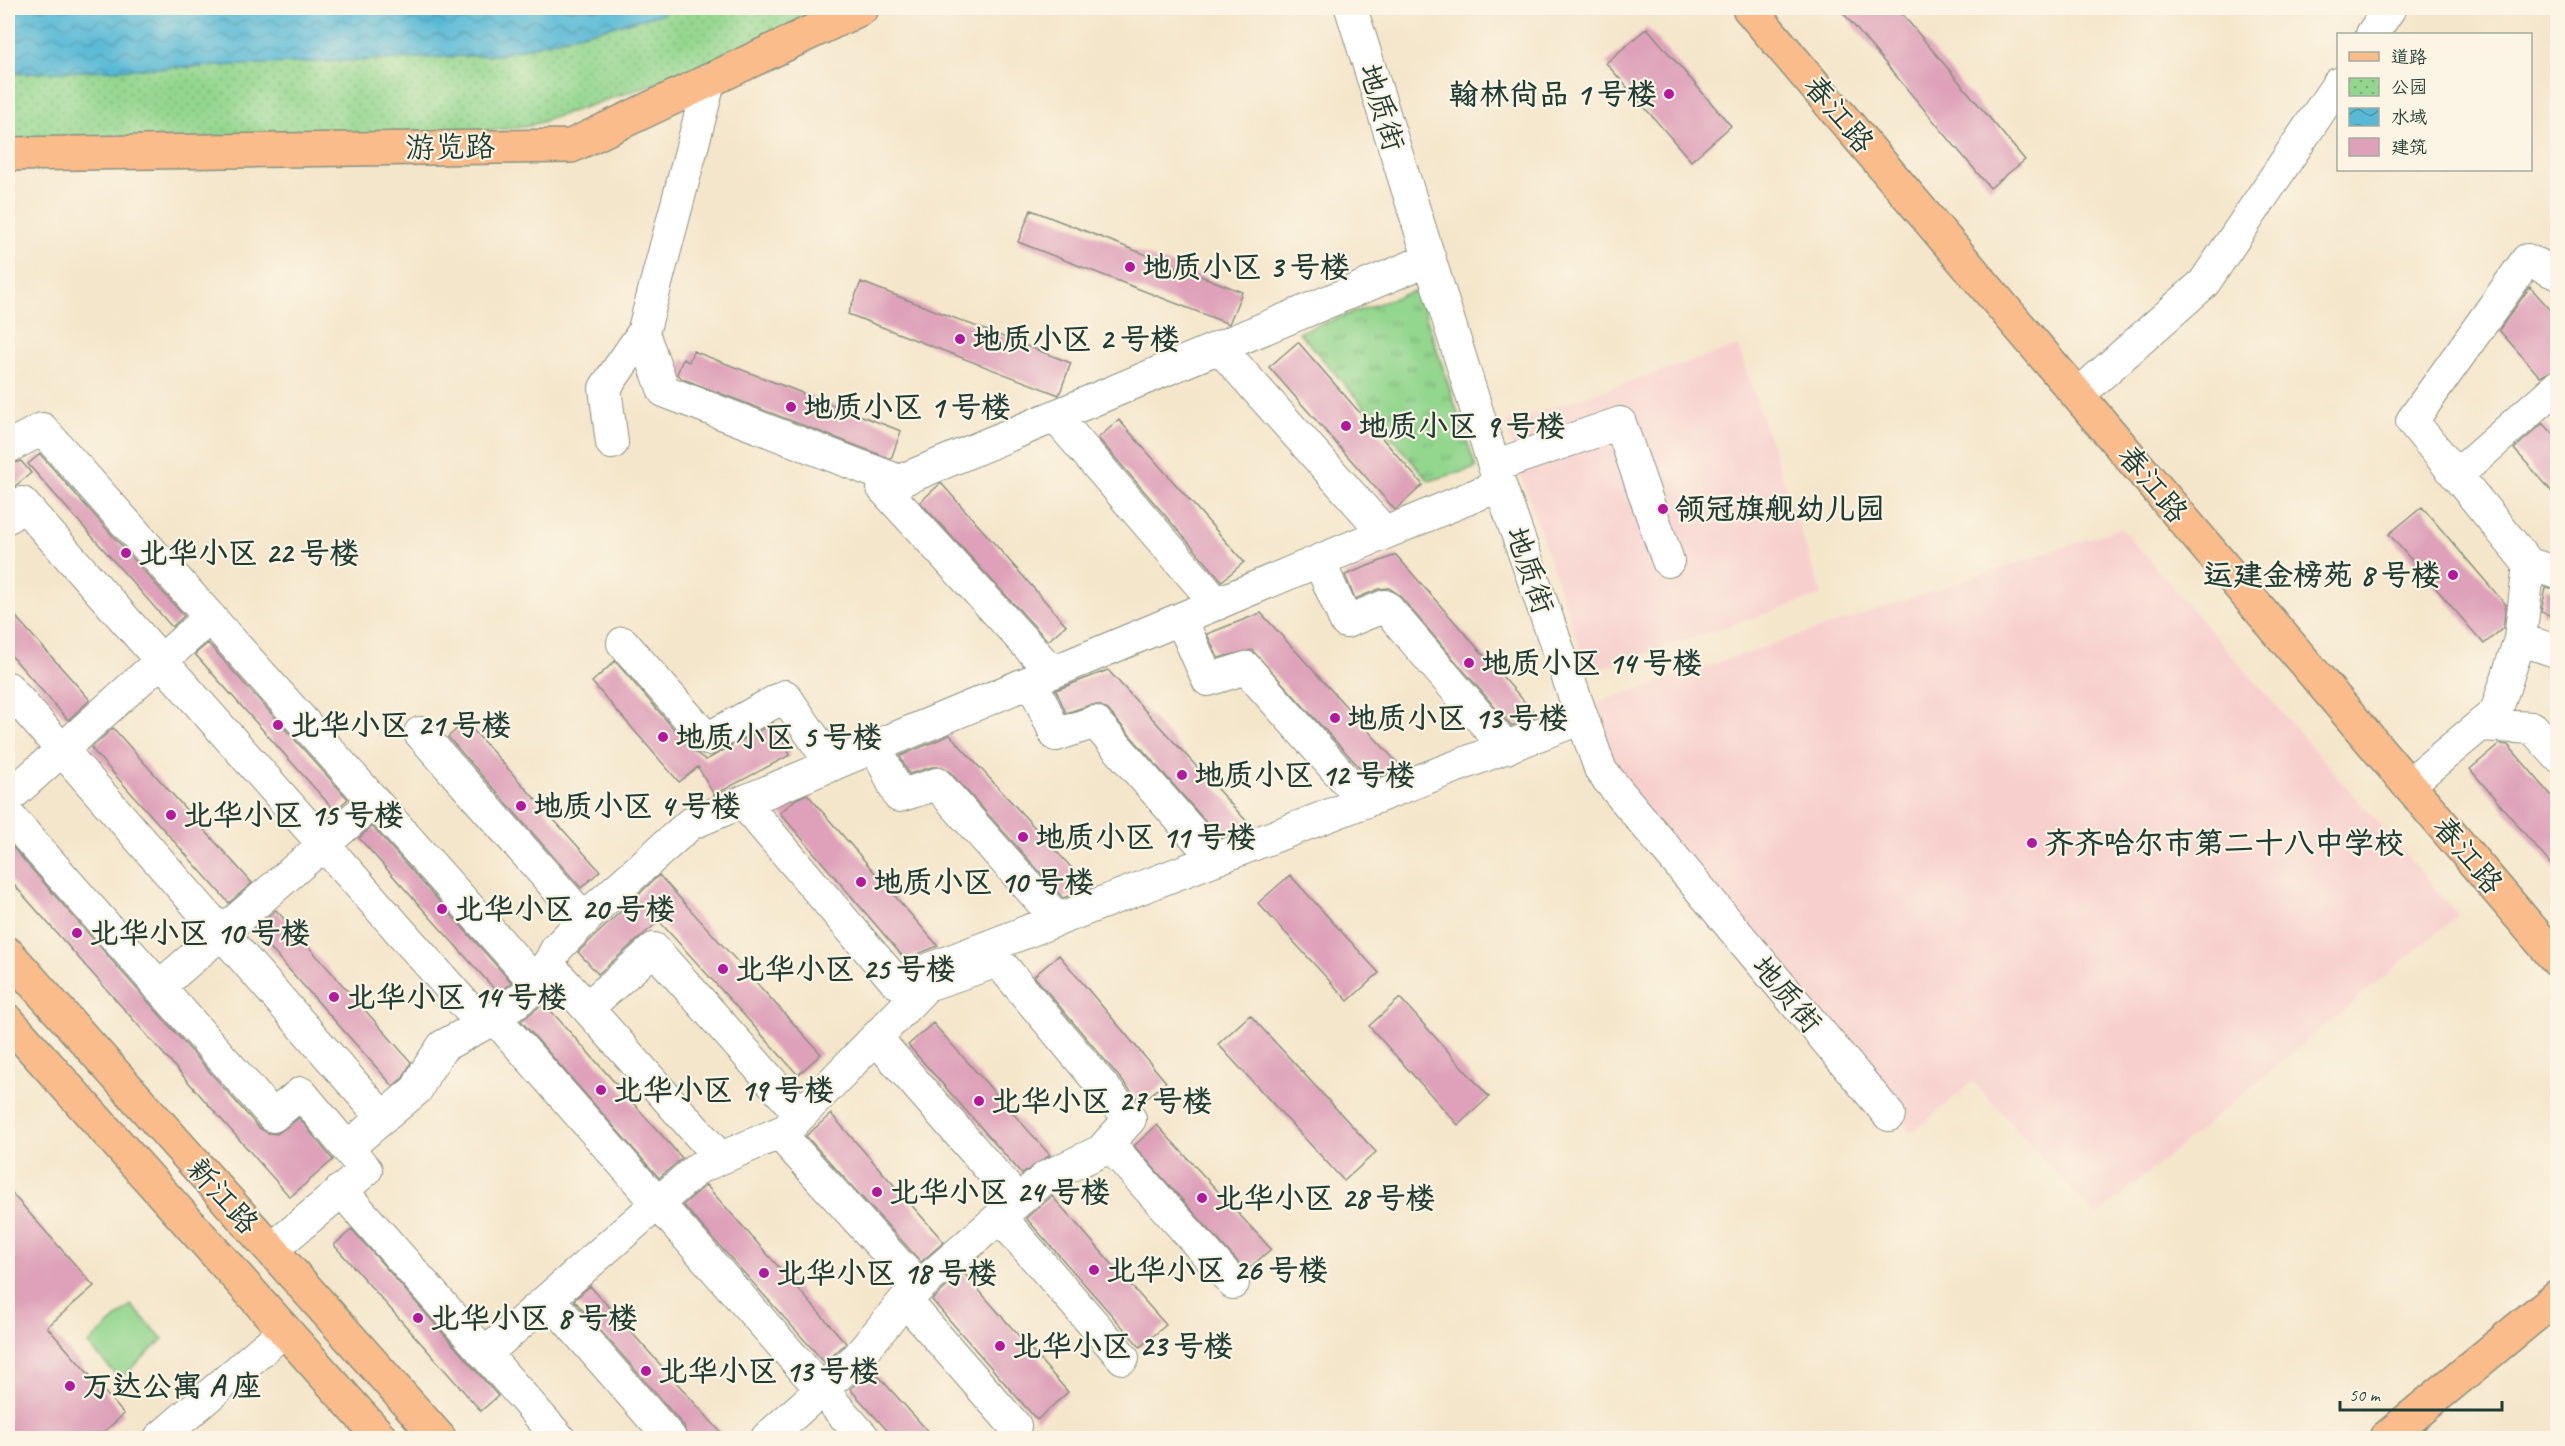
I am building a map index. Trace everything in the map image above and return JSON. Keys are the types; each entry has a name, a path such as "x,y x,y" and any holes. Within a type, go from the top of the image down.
{"main road":[{"name":"游览路","path":"8,154 571,146 862,8"},
{"name":"春江路","path":"1749,8 2558,961"},
{"name":"新江路","path":"8,954 438,1438"},
{"name":"新江路","path":"8,1021 381,1438"},
{"path":"2386,1438 2558,1296"}],"street":[{"name":"地质街","path":"1351,8 1497,476 1601,771 1889,1115"},
{"path":"2373,33 2390,8"},
{"path":"612,443 605,388 643,333 710,80"},
{"path":"2078,395 2204,284 2337,85"},
{"path":"1215,860 1095,722 1056,735 1042,677 884,488 1430,259"},
{"path":"2527,260 2558,274"},
{"path":"2527,260 2558,296"},
{"path":"2408,785 2496,712 2548,565 2457,476 2412,421 2527,260"},
{"path":"643,333 664,391 899,481"},
{"path":"1219,347 1385,533"},
{"path":"2457,476 2558,386"},
{"path":"1055,416 1217,604"},
{"path":"348,1148 417,1089 424,1073 443,1046 489,1021 543,975 557,948 690,824 1385,533 1497,476 1620,423 1668,561"},
{"path":"8,447 42,429 374,801 543,975 587,1008 720,1158"},
{"path":"8,517 22,503 324,844 658,1203 864,1438"},
{"path":"1319,561 1346,622 1385,606 1506,748"},
{"path":"8,798 210,617"},
{"path":"1181,619 1208,680 1246,668 1365,802"},
{"path":"2520,639 2558,652"},
{"path":"624,643 707,739 785,696 832,765"},
{"path":"8,688 383,1118"},
{"path":"743,802 896,982 1582,718"},
{"path":"2481,725 2545,734 2558,756"},
{"path":"420,733 585,920"},
{"path":"876,746 898,796 937,784 1058,920"},
{"path":"159,987 374,801"},
{"path":"8,815 273,1116 301,1093 366,1170 271,1250"},
{"path":"587,1008 654,949 790,1124 912,1294 1015,1426"},
{"path":"485,1354 698,1168 790,1124 927,985 998,961 1130,1119 1101,1151 1046,1177 912,1294 858,1357 767,1438"},
{"path":"876,1038 1123,1358"},
{"path":"1108,1143 1233,1283"},
{"path":"341,1190 559,1438"},
{"path":"549,1299 670,1438"},
{"path":"160,1438 285,1330"}],"shaded area":[{"name":"领冠旗舰幼儿园","path":"1738,346 1822,595 1588,673 1504,423"},
{"name":"齐齐哈尔市第二十八中学校","path":"2121,528 2458,915 2096,1216 1973,1081 1912,1133 1609,770 1597,703"}],"green space":[{"path":"8,8 861,8 674,77 529,126 434,138 8,146"},
{"path":"1417,290 1476,468 1429,481 1299,332"},
{"path":"131,1305 163,1339 120,1379 88,1344"}],"water":[{"path":"8,8 672,8 658,15 497,55 8,74"}],"building":[{"path":"1839,8 1897,8 2025,160 1990,188"},
{"name":"翰林尚品 1 号楼","path":"1647,28 1731,126 1691,161 1606,63"},
{"name":"地质小区 3 号楼","path":"1031,210 1242,292 1229,324 1018,242"},
{"name":"地质小区 2 号楼","path":"861,282 1071,363 1059,395 848,314"},
{"path":"2530,287 2558,318 2558,368 2540,377 2499,330"},
{"name":"地质小区 9 号楼","path":"1298,342 1423,485 1395,510 1269,367"},
{"name":"地质小区 1 号楼","path":"693,351 901,431 891,459 683,379 677,374 683,359 689,362"},
{"path":"1119,420 1244,562 1222,581 1098,438"},
{"path":"2543,423 2558,439 2558,498 2514,449"},
{"path":"40,454 184,616 172,627 28,464"},
{"path":"21,461 31,473 8,492 8,465"},
{"path":"941,483 1066,625 1048,641 920,502"},
{"name":"运建金榜苑 8 号楼","path":"2422,507 2506,605 2503,628 2484,644 2389,534"},
{"name":"地质小区 14 号楼","path":"1396,555 1537,716 1511,726 1398,594 1389,588 1379,589 1355,599 1345,575"},
{"path":"2546,588 2558,590 2558,618 2541,612"},
{"path":"8,608 90,700 68,720 8,652"},
{"name":"地质小区 13 号楼","path":"1261,613 1402,768 1371,780 1252,650 1218,658 1207,634"},
{"path":"208,643 348,799 335,811 195,654"},
{"name":"地质小区 5 号楼","path":"615,661 693,751 706,760 773,723 790,755 714,795 698,767 679,782 592,682"},
{"name":"地质小区 12 号楼","path":"1108,670 1251,826 1220,838 1108,710 1099,705 1090,705 1066,713 1056,690"},
{"name":"地质小区 4 号楼","path":"465,721 600,871 581,888 448,737"},
{"name":"北华小区 15 号楼","path":"113,728 252,883 229,903 91,748"},
{"name":"地质小区 11 号楼","path":"950,735 1090,888 1063,898 950,772 941,767 932,767 909,774 900,756"},
{"path":"2500,744 2508,745 2558,803 2558,873 2470,769"},
{"name":"地质小区 10 号楼","path":"807,794 938,946 905,959 780,813 796,799"},
{"path":"372,826 512,983 498,993 359,838"},
{"path":"8,842 259,1128 268,1133 277,1134 299,1118 333,1160 290,1197 8,878"},
{"name":"北华小区 25 号楼","path":"659,875 821,1054 798,1075 659,921 598,974 578,952"},
{"path":"1290,875 1379,973 1348,1001 1258,903"},
{"name":"北华小区 14 号楼","path":"276,910 411,1062 403,1078 393,1086 253,929"},
{"path":"1059,955 1166,1082 1141,1103 1034,976"},
{"path":"1400,998 1489,1097 1458,1125 1369,1026"},
{"name":"北华小区 19 号楼","path":"544,1003 682,1158 659,1178 521,1021"},
{"path":"1250,1015 1376,1152 1344,1181 1218,1044"},
{"name":"北华小区 27 号楼","path":"933,1023 1050,1155 1022,1174 908,1045"},
{"name":"北华小区 24 号楼","path":"831,1114 944,1242 921,1262 806,1136"},
{"name":"北华小区 28 号楼","path":"1157,1125 1271,1249 1246,1271 1134,1146"},
{"name":"北华小区 18 号楼","path":"706,1185 846,1343 825,1363 683,1205"},
{"path":"8,1189 94,1286 47,1327 124,1414 97,1438 8,1438"},
{"name":"北华小区 26 号楼","path":"1052,1196 1166,1325 1140,1347 1026,1218"},
{"name":"北华小区 8 号楼","path":"352,1229 498,1396 481,1411 334,1245"},
{"name":"北华小区 23 号楼","path":"963,1272 1068,1392 1037,1420 932,1300"},
{"name":"北华小区 13 号楼","path":"590,1286 726,1438 687,1438 684,1426 574,1300"},
{"path":"872,1369 934,1438 894,1438 850,1389"}],"place":[{"name":"翰林尚品 1 号楼","path":"1669,94"},
{"name":"地质小区 3 号楼","path":"1130,267"},
{"name":"地质小区 2 号楼","path":"960,339"},
{"name":"地质小区 1 号楼","path":"791,407"},
{"name":"地质小区 9 号楼","path":"1346,426"},
{"name":"领冠旗舰幼儿园","path":"1663,509"},
{"name":"北华小区 22 号楼","path":"126,553"},
{"name":"运建金榜苑 8 号楼","path":"2453,575"},
{"name":"地质小区 14 号楼","path":"1469,663"},
{"name":"地质小区 13 号楼","path":"1335,718"},
{"name":"北华小区 21 号楼","path":"278,725"},
{"name":"地质小区 5 号楼","path":"663,737"},
{"name":"地质小区 12 号楼","path":"1182,775"},
{"name":"地质小区 4 号楼","path":"521,806"},
{"name":"北华小区 15 号楼","path":"171,815"},
{"name":"地质小区 11 号楼","path":"1023,837"},
{"name":"齐齐哈尔市第二十八中学校","path":"2032,843"},
{"name":"地质小区 10 号楼","path":"861,882"},
{"name":"北华小区 20 号楼","path":"442,909"},
{"name":"北华小区 10 号楼","path":"77,933"},
{"name":"北华小区 25 号楼","path":"723,969"},
{"name":"北华小区 14 号楼","path":"334,997"},
{"name":"北华小区 19 号楼","path":"601,1090"},
{"name":"北华小区 27 号楼","path":"979,1101"},
{"name":"北华小区 24 号楼","path":"877,1192"},
{"name":"北华小区 28 号楼","path":"1202,1198"},
{"name":"北华小区 26 号楼","path":"1094,1270"},
{"name":"北华小区 18 号楼","path":"764,1273"},
{"name":"北华小区 8 号楼","path":"418,1318"},
{"name":"北华小区 23 号楼","path":"1000,1346"},
{"name":"北华小区 13 号楼","path":"646,1371"},
{"name":"万达公寓 A 座","path":"70,1386"}]}
